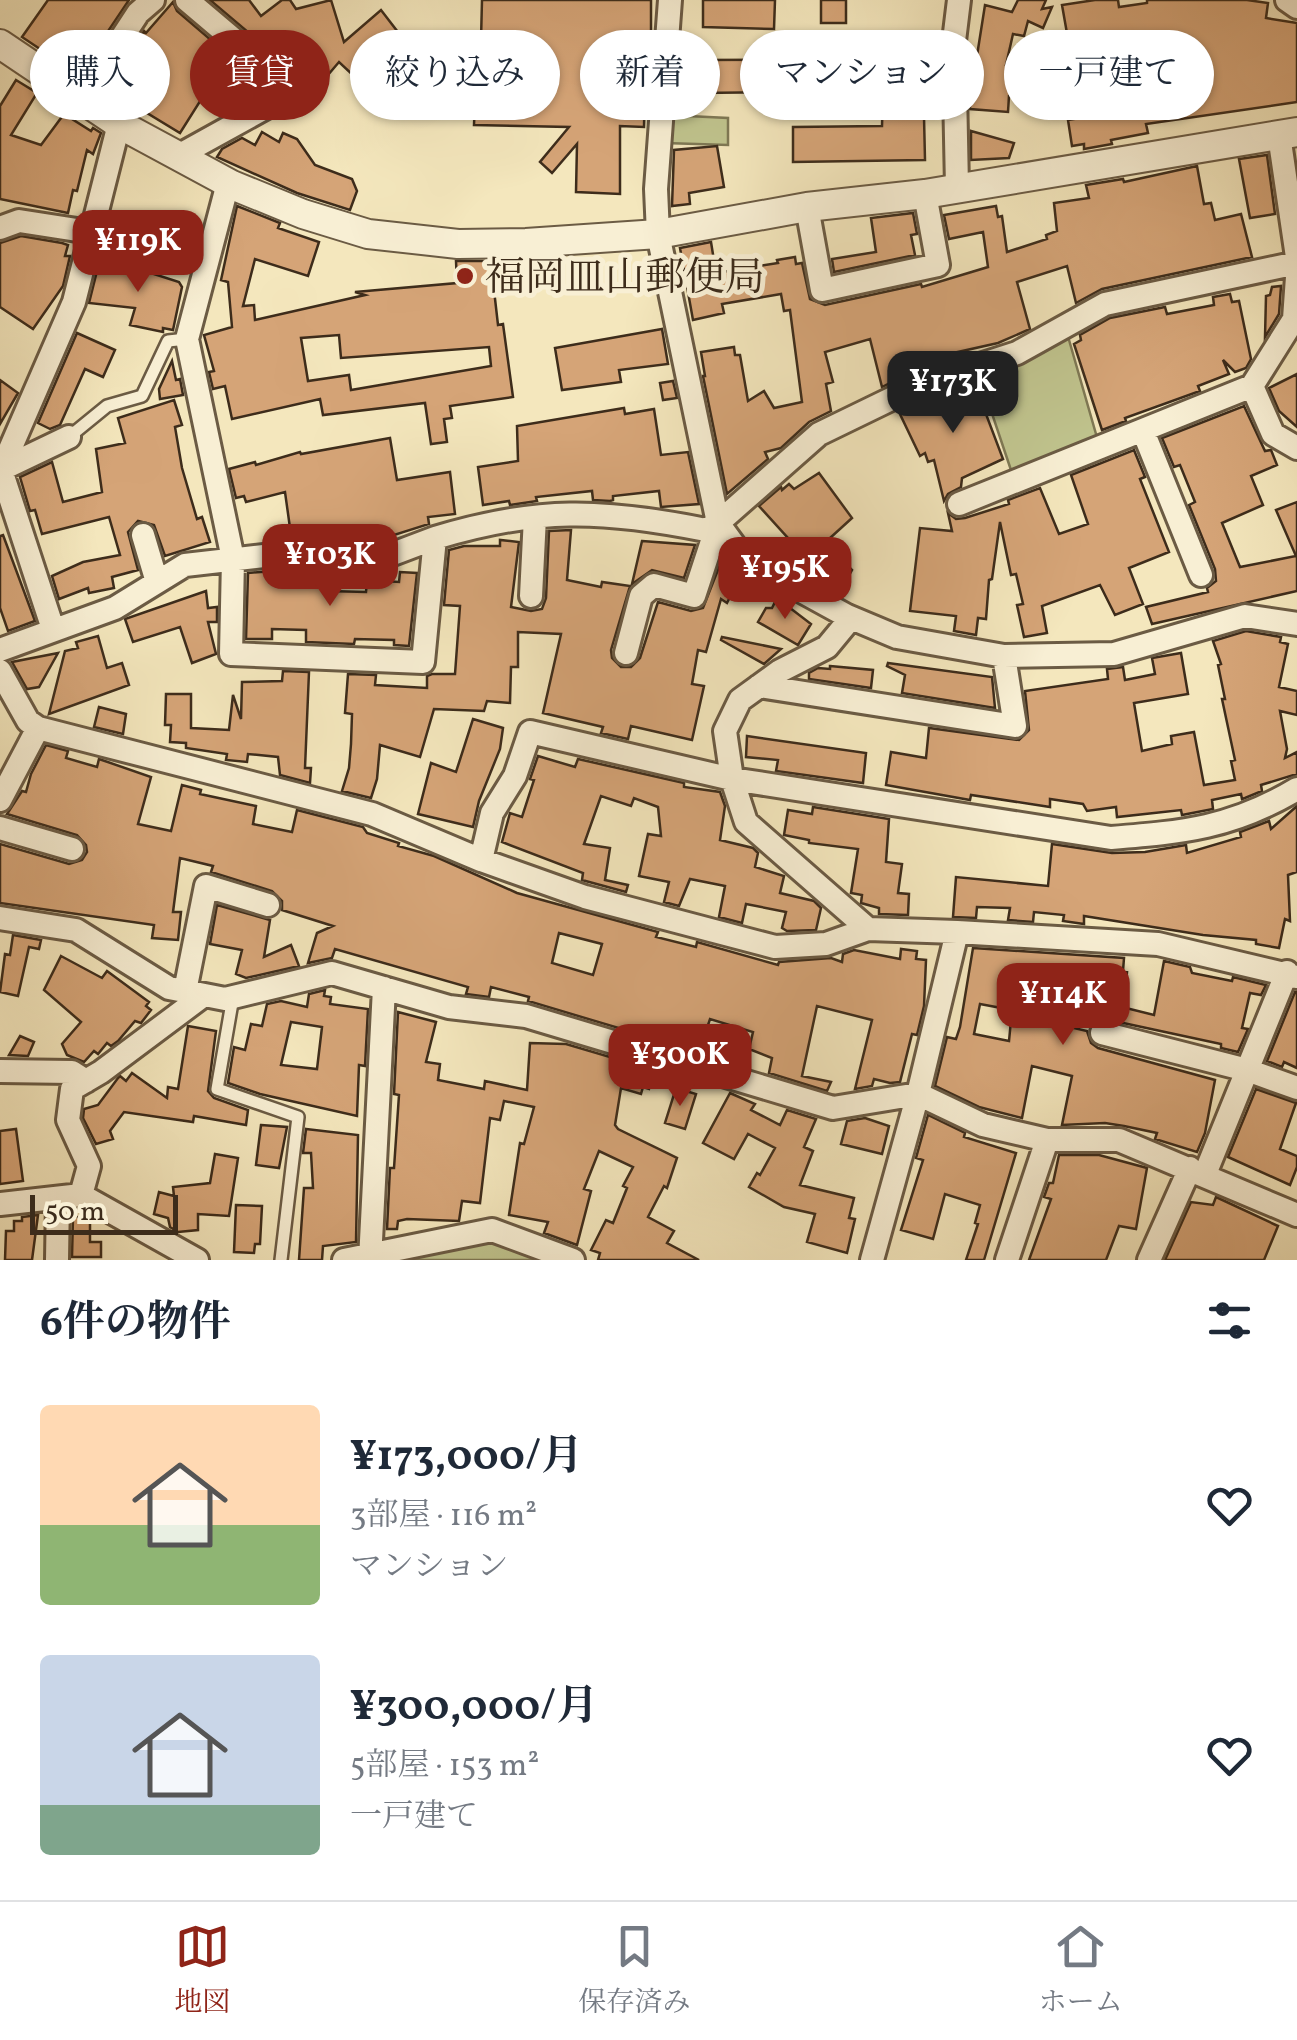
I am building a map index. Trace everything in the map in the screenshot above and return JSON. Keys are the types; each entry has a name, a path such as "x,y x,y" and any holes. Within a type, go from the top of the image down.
{"street":[{"path":"127,30 153,0"},
{"path":"178,156 290,94 279,78 187,0"},
{"path":"670,0 656,189 658,234 718,523 745,560 851,618 897,638 1004,656 1114,654 1245,616 1297,624"},
{"path":"957,188 954,42 959,0"},
{"path":"1287,0 1297,7"},
{"path":"0,44 30,63"},
{"path":"0,650 115,608 185,565 299,552 361,566 488,522 578,512 647,518 706,530 818,434 924,383 1017,353 1104,304 1297,260 1288,133 658,234 526,244 458,244 368,234 303,214 228,183 114,120"},
{"path":"53,629 0,470 74,302 119,124"},
{"path":"228,183 186,338 233,558 231,654 424,662 435,538"},
{"path":"807,208 822,290 938,264 924,194"},
{"path":"6,222 90,232"},
{"path":"959,504 1252,386 1296,316 1297,277"},
{"path":"1252,386 1273,434 1297,448"},
{"path":"1143,431 1201,575"},
{"path":"0,470 69,437"},
{"path":"531,596 535,517"},
{"path":"626,653 640,596 654,585 694,596 718,523"},
{"path":"143,535 157,582"},
{"path":"851,618 827,646 780,671 740,700 725,731 732,779 746,822 868,929"},
{"path":"759,686 1015,726 1004,656"},
{"path":"0,672 28,721 38,728 372,814 585,897 775,947 826,944 868,929 957,932 1158,944 1292,974 1150,1260"},
{"path":"3,789 38,728"},
{"path":"482,860 492,814 515,776 530,732 732,779 1110,838 1172,833 1238,820 1297,789"},
{"path":"0,828 72,849"},
{"path":"57,1260 69,1196 88,1166 68,1120 72,1089 194,993 206,886 268,905"},
{"path":"0,918 76,930 169,988 194,993 225,999 332,972 449,1007 526,1016 833,1108 918,1094 983,1125 1047,1140 1119,1140 1297,1215"},
{"path":"872,1260 957,932"},
{"path":"370,1256 384,988"},
{"path":"1102,1033 1247,1070 1297,1088"},
{"path":"0,1071 72,1072 86,1081"},
{"path":"1008,1260 1047,1140"},
{"path":"0,1204 69,1196 197,1260"},
{"path":"344,1260 492,1230 574,1260"}],"lane":[{"path":"69,437 107,406 142,396 168,341 186,338"},
{"path":"233,997 217,1089 298,1116 282,1260"}],"green space":[{"path":"728,118 728,145 665,143 667,120"},
{"path":"1065,326 1100,448 1015,482 976,366"},
{"path":"492,1230 573,1260 370,1260"}],"building":[{"path":"48,0 129,0 109,30 30,30 30,42 22,37"},
{"path":"210,0 249,0 261,16 282,0 290,0 296,9 331,0 344,42 350,37 350,72 339,62 330,73 330,30 245,30"},
{"path":"482,0 651,0 651,30 580,30 580,120 644,120 644,127 620,126 620,194 576,192 577,144 552,173 540,162 569,127 474,125 474,120 560,120 560,30 481,30"},
{"path":"703,0 775,0 774,29 703,27"},
{"path":"821,0 846,0 846,23 821,23"},
{"path":"1018,0 1046,0 1042,9 1052,7 1043,28 1028,21 1026,30 1004,30 1004,112 984,110 981,30 985,5 1012,12"},
{"path":"1095,0 1118,0 1119,7 1147,0 1268,3 1266,18 1297,23 1297,102 1214,114 1214,30 1066,30 1062,5"},
{"path":"173,2 177,11 199,30 190,30 190,117 180,133 159,120 170,120 170,30 149,30"},
{"path":"381,10 396,30 358,30"},
{"path":"720,60 740,60 740,93 720,93"},
{"path":"16,80 30,89 30,104 11,135 41,145 60,120 74,120 101,133 93,154 87,150 68,213 0,199 0,106"},
{"path":"882,120 924,120 925,160 793,162 793,127 882,126"},
{"path":"1068,120 1173,120 1146,124 1148,133 1111,140 1112,144 1084,149 1084,144 1072,146"},
{"path":"971,131 1014,143 1009,158 971,160"},
{"path":"262,132 279,142 283,133 297,139 315,165 352,179 357,191 350,210 297,193 217,157 222,149 242,138 255,145"},
{"path":"717,146 724,187 689,193 690,204 672,206 674,150"},
{"path":"1267,155 1275,214 1250,218 1239,159"},
{"path":"1197,166 1204,204 1211,203 1215,220 1241,214 1252,257 1102,289 1076,303 1067,266 1017,282 1030,329 998,343 949,354 951,359 918,369 882,387 870,339 825,352 833,382 826,384 831,411 809,422 781,448 765,452 768,459 727,494 701,352 734,347 735,355 740,355 748,401 764,391 774,408 802,402 790,310 784,311 781,294 722,304 724,313 693,320 680,248 711,242 716,273 795,257 796,264 802,263 810,299 825,305 921,284 922,287 988,267 983,232 949,239 944,215 996,206 998,217 1002,216 1007,252 1047,239 1046,235 1057,231 1054,203 1089,198 1086,185 1123,179 1124,182"},
{"path":"237,206 280,223 278,228 319,242 308,276 255,259 243,306 254,305 255,320 365,295 355,292 457,283 456,261 495,261 498,325 503,324 513,397 450,406 452,418 444,419 447,442 431,444 425,403 323,415 320,399 232,419 225,386 213,389 209,372 214,371 204,335 232,327 228,282 221,280","holes":["339,335 341,358 489,347 491,366 351,390 349,375 308,381 301,338"]},
{"path":"913,213 917,234 911,235 915,255 834,272 832,259 876,252 871,218"},
{"path":"21,236 68,245 65,256 70,256 63,286 33,329 0,307 0,243"},
{"path":"99,263 129,266 179,282 182,287 173,330 163,328 163,332 130,325 135,308 89,303"},
{"path":"1281,286 1279,314 1265,337 1266,296 1272,287"},
{"path":"1230,294 1232,302 1239,301 1251,359 1246,368 1235,372 1223,360 1229,374 1198,386 1200,391 1102,430 1074,344 1081,340 1080,335 1110,318 1165,307 1167,314 1214,305 1213,297"},
{"path":"662,329 668,364 619,370 621,382 562,390 555,348"},
{"path":"77,333 115,350 103,377 85,369 60,425 50,429 38,423"},
{"path":"172,361 183,395 160,399 159,389"},
{"path":"1297,374 1297,427 1279,411 1269,388"},
{"path":"0,380 18,393 0,424"},
{"path":"673,381 677,398 663,400 660,383"},
{"path":"975,385 1003,459 962,478 961,487 944,501 934,460 928,462 925,453 920,456 899,412"},
{"path":"174,400 182,425 175,427 182,468 197,519 202,517 210,542 165,556 154,525 138,521 128,532 138,570 112,577 114,588 89,593 88,588 59,599 52,576 83,562 120,555 109,517 42,534 20,477 52,462 63,502 102,492 96,449 125,443 118,418"},
{"path":"1244,406 1265,451 1271,450 1277,465 1251,476 1263,505 1222,523 1240,567 1296,556 1276,510 1297,502 1297,591 1152,624 1146,607 1208,592 1207,588 1216,581 1215,569 1189,505 1195,502 1180,465 1174,467 1162,438"},
{"path":"624,408 625,414 654,409 661,455 688,452 699,504 661,507 659,491 613,496 610,501 593,500 592,491 536,497 537,501 510,505 509,501 483,505 478,467 518,461 517,426"},
{"path":"390,438 397,480 450,472 455,514 428,517 429,524 362,546 359,527 319,536 318,532 291,535 285,492 246,502 244,496 236,498 229,469 300,452"},
{"path":"1134,450 1145,477 1140,479 1169,552 1129,568 1143,604 1115,615 1100,585 1042,606 1047,633 1024,637 1017,605 1023,604 1016,574 1011,575 1000,522 986,619 978,618 976,635 954,631 956,616 910,611 920,528 952,531 948,513 956,519 965,518 1009,504 1008,500 1040,488 1059,534 1088,524 1071,475"},
{"path":"819,473 852,518 795,570 767,555 787,537 759,506 781,487 782,490 789,484 794,489"},
{"path":"571,530 567,580 601,587 602,582 630,586 611,650 612,658 621,667 631,667 640,658 658,602 691,611 703,608 723,557 741,575 727,603 721,599 706,652 698,650 692,684 704,686 692,740 631,726 628,739 601,733 603,727 543,713 561,634 518,632 518,667 511,667 510,703 487,701 484,711 434,709 420,757 380,745 371,798 342,791 351,744 352,714 345,713 348,674 376,675 375,685 427,688 427,676 455,674 460,606 444,605 449,550 500,546 500,540 519,542 511,607 531,611 542,609 546,598 549,531"},
{"path":"3,535 35,621 8,631 0,608"},
{"path":"642,541 695,545 684,578 652,570 632,584"},
{"path":"842,560 852,570 840,592 821,570"},
{"path":"286,570 285,579 321,580 321,585 328,585 328,591 366,592 367,580 399,582 400,572 417,573 409,646 394,645 394,640 355,639 354,644 306,642 306,630 272,629 272,639 246,639 248,573"},
{"path":"206,591 208,608 217,607 217,622 208,622 216,654 192,663 180,627 133,642 125,619"},
{"path":"777,598 811,624 798,645 758,622"},
{"path":"1246,631 1281,637 1280,642 1288,644 1279,687 1297,691 1297,715 1280,711 1285,758 1297,752 1297,774 1261,785 1262,791 1242,799 1241,794 1212,800 1213,809 1182,815 1181,810 1117,817 1116,807 1087,811 1083,804 1050,799 1050,807 971,795 970,800 886,785 891,752 926,758 929,728 1019,740 1029,730 1025,691 1108,679 1107,669 1123,667 1125,680 1155,674 1152,658 1181,653 1188,694 1134,703 1142,751 1172,744 1171,736 1194,732 1204,785 1235,780 1231,761 1235,760 1222,699 1218,665 1221,664 1213,641"},
{"path":"98,636 107,668 122,663 129,685 49,714 65,651 78,648 76,642"},
{"path":"722,637 781,649 764,664 721,640"},
{"path":"58,653 39,687 27,689 12,662"},
{"path":"888,663 992,677 995,708 902,693 905,675 887,666"},
{"path":"830,666 873,670 871,688 809,679 809,673"},
{"path":"283,671 309,672 305,768 311,768 310,783 280,775 278,757 248,754 247,762 226,760 227,754 170,742 171,725 165,725 166,694 191,694 191,728 229,730 233,695 241,719 242,682 282,681"},
{"path":"99,707 126,714 123,734 94,727"},
{"path":"473,719 503,728 500,749 473,827 418,814 431,763 456,772"},
{"path":"747,736 866,753 863,783 776,771 778,760 746,757"},
{"path":"46,745 68,751 66,758 97,767 99,759 151,777 138,824 171,831 182,785 201,790 200,794 256,806 253,824 292,832 297,810 363,827 367,833 434,856 517,893 658,932 656,937 696,947 697,942 778,965 831,958 842,962 843,954 854,950 900,959 901,949 917,951 916,959 926,960 924,1006 917,1035 912,1034 900,1082 874,1079 872,1086 855,1089 872,1020 817,1006 802,1076 831,1082 827,1091 769,1073 772,1058 749,1049 753,1032 710,1019 699,1052 491,987 489,997 466,994 468,987 335,949 332,958 308,963 317,933 333,926 282,910 282,901 272,891 211,872 213,866 180,858 173,912 181,912 178,940 152,938 154,925 0,903 0,844 69,864 82,860 87,852 77,835 7,814 22,791 26,792","holes":["559,933 602,944 593,975 552,963"]},
{"path":"538,756 575,767 578,759 684,783 684,787 720,792 725,806 720,840 753,848 758,853 755,867 784,876 780,893 814,901 821,908 816,930 787,931 782,928 786,912 746,904 742,923 719,917 725,886 690,879 679,906 664,902 669,882 639,876 648,834 661,836 658,807 634,798 631,806 601,796 584,844 610,848 605,880 628,885 626,892 582,880 583,873 502,842 510,813 522,817"},
{"path":"1297,806 1297,872 1288,875 1290,921 1285,919 1279,948 1256,944 1256,940 1084,916 1084,924 1063,921 1064,915 1034,912 1033,922 1008,920 1010,908 977,907 976,918 953,917 956,877 1048,886 1052,844 1112,853 1186,845 1187,853 1241,837 1240,832 1269,821 1271,829"},
{"path":"813,807 889,819 886,862 902,864 898,893 909,894 908,915 879,914 879,908 861,903 862,895 851,893 858,849 809,843 784,835 788,810 812,814"},
{"path":"217,905 270,920 264,957 291,945 299,966 246,978 236,974 242,950 210,944"},
{"path":"13,935 41,940 39,949 29,947 18,996 0,992 5,954 10,955"},
{"path":"973,948 1124,958 1124,1005 1076,999 1074,1028 1087,1031 1091,1043 1098,1048 1215,1080 1205,1133 1197,1152 1155,1139 1157,1133 1124,1126 1062,1125 1072,1076 1032,1066 1022,1118 979,1107 935,1086 947,1037 956,1039","holes":["980,1004 1012,1010 1009,1041 974,1034"]},
{"path":"61,956 102,978 107,971 149,1002 146,1006 151,1010 118,1041 111,1046 107,1043 98,1054 94,1051 84,1062 67,1055 62,1044 81,1022 44,990"},
{"path":"1164,961 1190,967 1192,973 1266,985 1261,995 1250,993 1242,1028 1248,1029 1238,1052 1221,1048 1221,1044 1114,1021 1118,1006 1154,1015"},
{"path":"325,990 324,996 331,997 330,1004 368,1009 365,1066 359,1065 357,1116 228,1083 234,1047 245,1050 251,1024 262,1026 267,1004 281,1001 307,1007 309,994","holes":["291,1022 322,1027 317,1069 281,1065"]},
{"path":"1295,992 1297,1068 1284,1062 1282,1067 1267,1061"},
{"path":"398,1012 436,1022 426,1062 440,1064 438,1080 484,1089 485,1081 527,1090 530,1043 566,1044 654,1070 649,1089 643,1087 641,1094 621,1088 615,1125 677,1158 667,1188 664,1186 648,1217 674,1231 667,1243 699,1260 598,1260 600,1253 591,1250 606,1220 613,1223 627,1188 623,1186 633,1167 599,1151 584,1189 591,1191 577,1245 544,1233 548,1222 509,1215 520,1143 524,1144 534,1107 504,1101 500,1120 490,1118 480,1203 462,1201 459,1221 407,1219 398,1221 397,1229 387,1229 399,1095 394,1094"},
{"path":"188,1026 216,1031 208,1091 214,1098 248,1110 246,1125 194,1116 193,1122 124,1112 110,1131 113,1139 96,1144 83,1118 84,1109 98,1105 120,1076 126,1081 132,1073 167,1098 168,1087 178,1089"},
{"path":"20,1036 34,1042 28,1056 9,1055"},
{"path":"676,1088 696,1094 685,1129 665,1123"},
{"path":"1256,1089 1296,1103 1280,1149 1297,1156 1290,1185 1228,1157"},
{"path":"730,1093 755,1104 751,1110 780,1125 787,1110 816,1119 804,1147 813,1151 800,1185 854,1198 849,1218 855,1219 847,1253 807,1242 815,1214 784,1207 749,1187 775,1148 748,1134 734,1159 703,1143"},
{"path":"928,1115 965,1133 964,1137 1016,1153 984,1260 966,1260 980,1205 945,1194 933,1239 901,1230 923,1160 916,1158"},
{"path":"865,1118 889,1126 882,1154 841,1144 847,1121"},
{"path":"261,1125 287,1127 279,1168 256,1165"},
{"path":"16,1129 23,1181 0,1184 0,1131"},
{"path":"306,1129 358,1135 356,1242 323,1246 322,1260 299,1260 304,1188 313,1188 311,1153 303,1153"},
{"path":"215,1154 238,1158 229,1216 198,1214 198,1230 178,1232 170,1227 168,1218 154,1214 159,1192 174,1196 173,1187 210,1183"},
{"path":"1059,1155 1099,1155 1147,1168 1136,1229 1119,1226 1106,1260 1029,1260 1051,1199 1044,1197 1049,1183 1053,1183"},
{"path":"1216,1197 1278,1226 1264,1260 1165,1260 1191,1202 1213,1205"},
{"path":"236,1205 262,1206 260,1244 255,1244 254,1253 234,1252"},
{"path":"38,1215 32,1260 5,1260 6,1231 14,1231 14,1221 22,1221 22,1217"},
{"path":"73,1217 90,1217 90,1242 101,1242 101,1257 72,1257"}],"place":[{"name":"福岡皿山郵便局","path":"465,276"}]}
